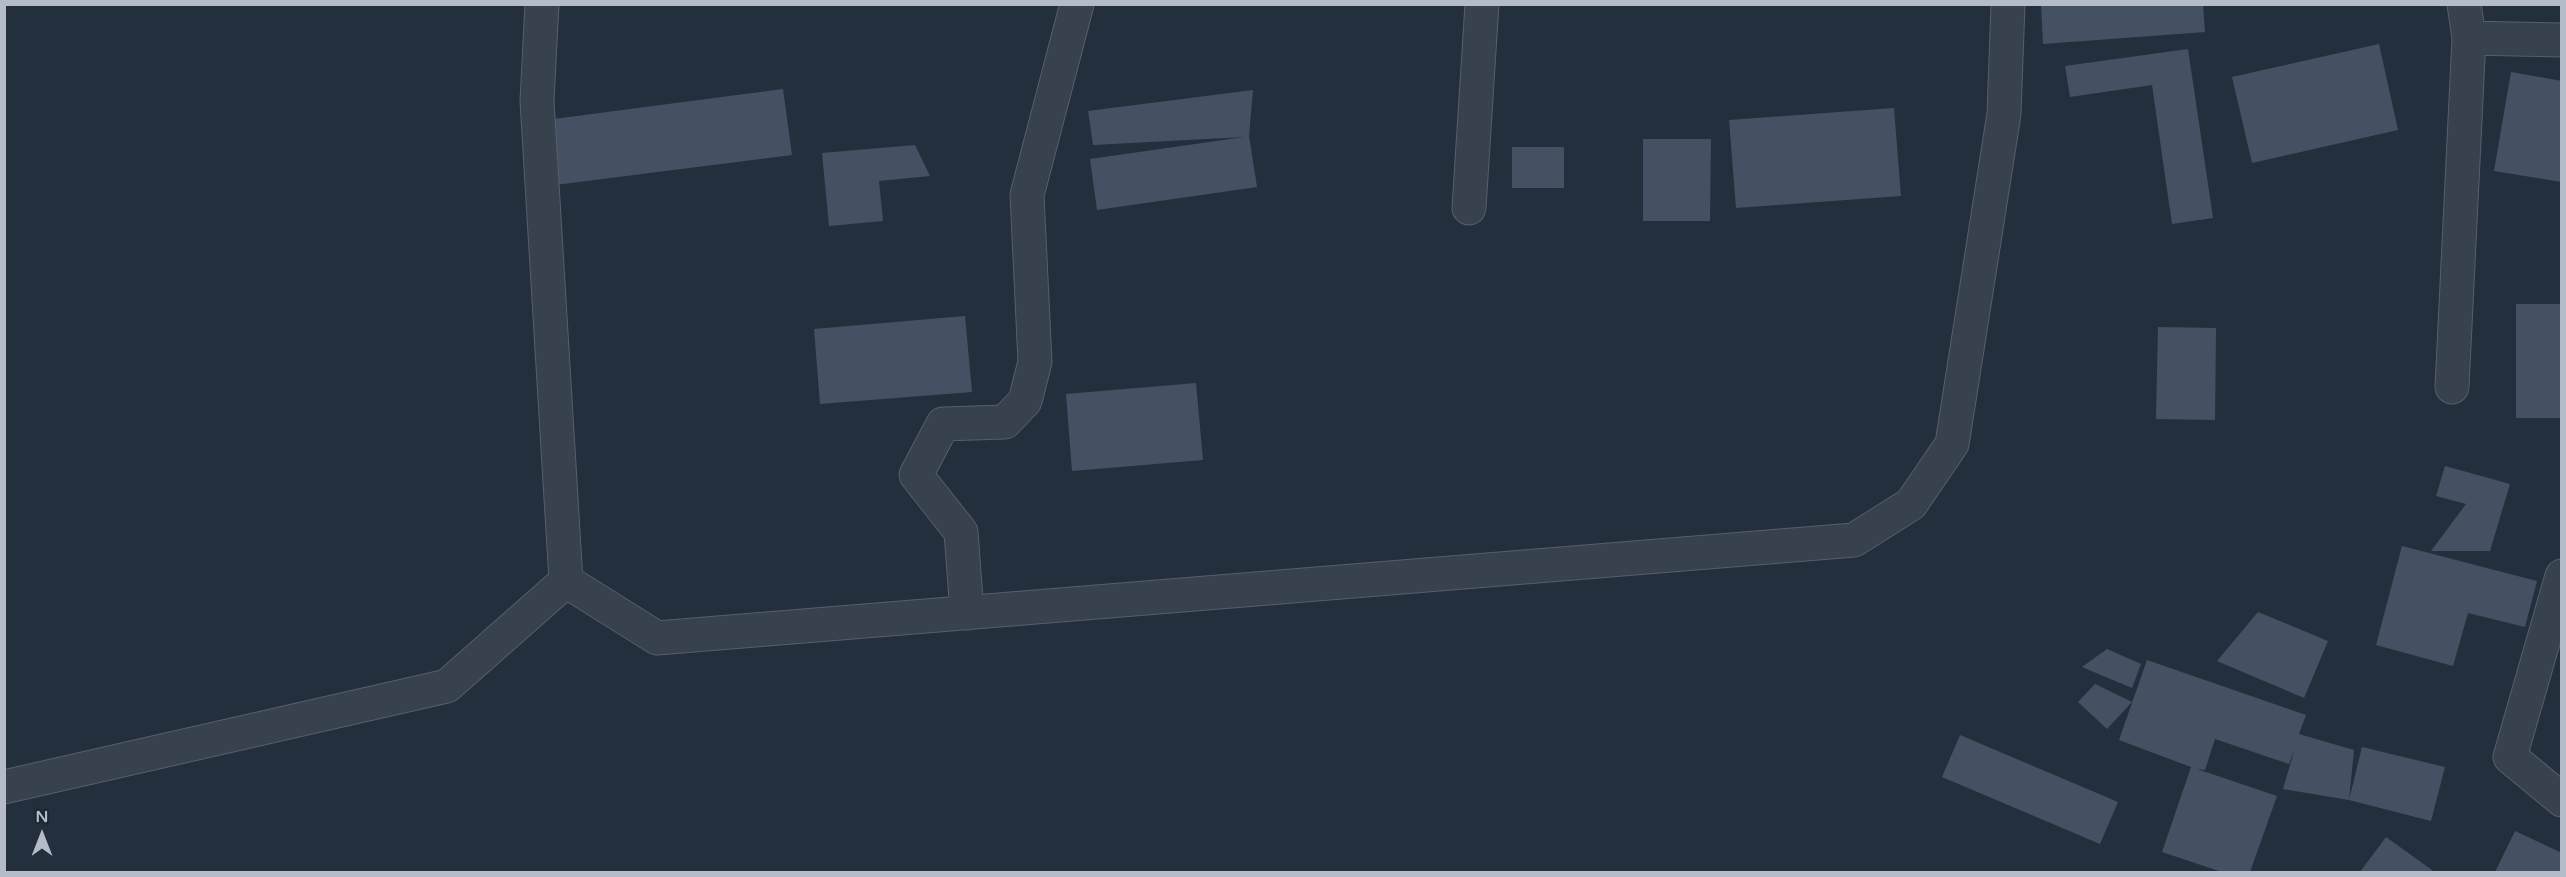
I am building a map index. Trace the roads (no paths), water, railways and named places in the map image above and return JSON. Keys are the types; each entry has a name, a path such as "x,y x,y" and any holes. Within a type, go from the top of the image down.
{"street":[{"path":"542,4 537,100 566,581"},
{"path":"968,612 961,532 916,475 943,424 1005,422 1025,401 1035,362 1027,195 1077,4"},
{"path":"1469,208 1482,4"},
{"path":"566,581 657,638 1854,540 1911,504 1952,444 2004,114 2008,4"},
{"path":"2452,387 2469,38 2464,4"},
{"path":"2469,38 2562,40"},
{"path":"2562,576 2510,757 2562,800"},
{"path":"4,787 447,686 566,581"}]}
